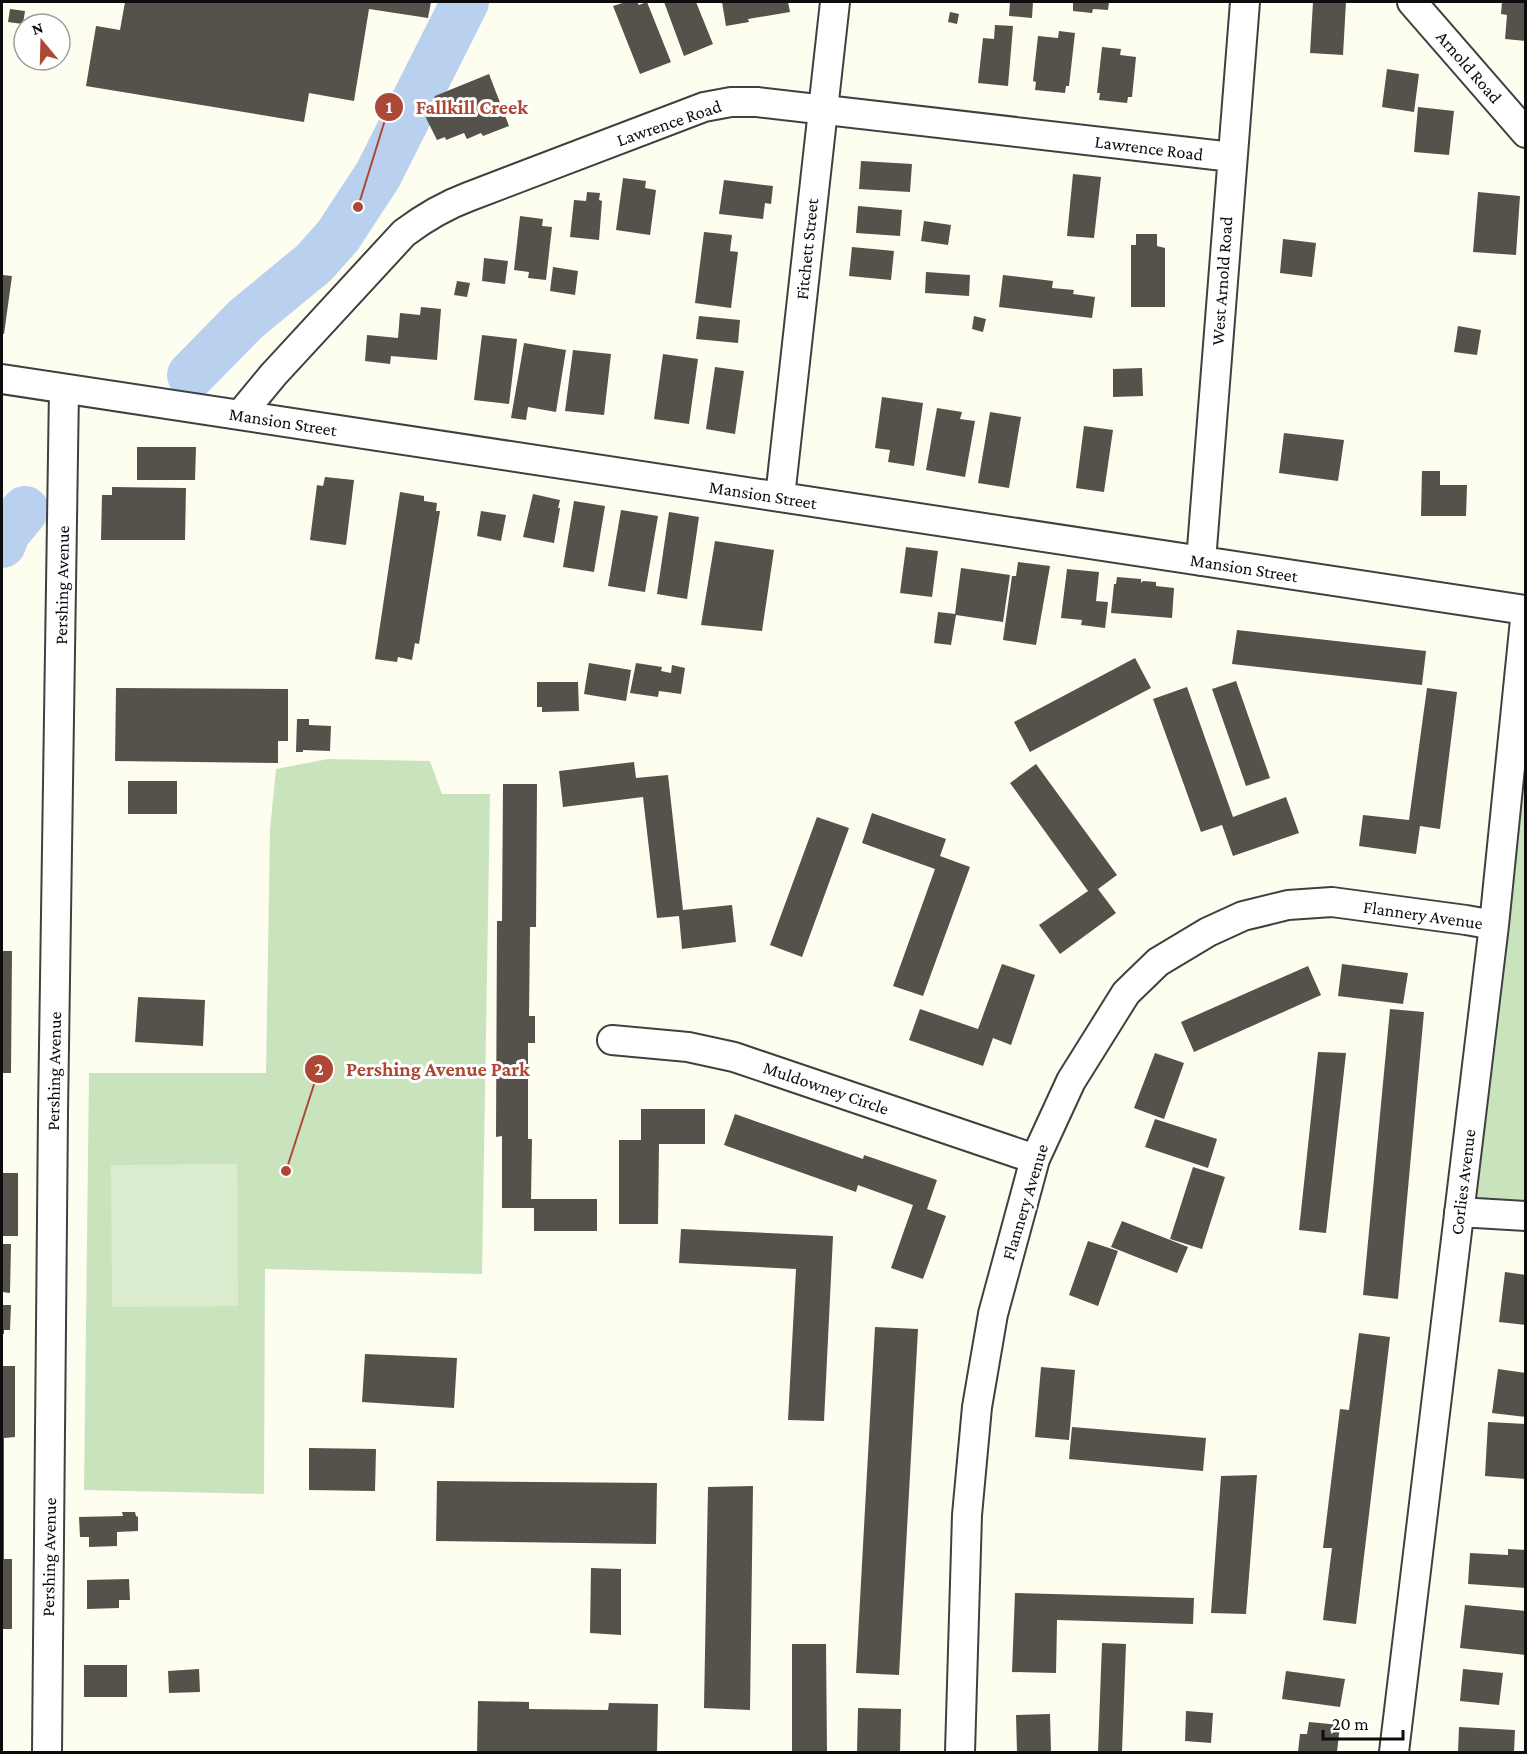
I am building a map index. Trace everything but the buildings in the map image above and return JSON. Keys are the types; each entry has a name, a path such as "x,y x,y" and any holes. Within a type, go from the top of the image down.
{"street":[{"name":"Fitchett Street","path":"780,497 835,2"},
{"name":"West Arnold Road","path":"1201,561 1245,2"},
{"name":"Arnold Road","path":"1412,2 1526,133"},
{"name":"Lawrence Road","path":"240,415 273,375 404,233 444,206 704,107 731,102 757,102 1232,158"},
{"name":"Mansion Street","path":"2,379 1526,610"},
{"name":"Pershing Avenue","path":"47,1752 53,1112 64,389"},
{"name":"Corlies Avenue","path":"1394,1752 1494,925 1526,610"},
{"name":"Flannery Avenue","path":"960,1752 967,1515 977,1407 993,1314 1035,1159 1071,1081 1126,993 1158,962 1208,932 1243,916 1288,905 1332,903 1494,925"},
{"name":"Muldowney Circle","path":"612,1040 688,1047 734,1057 1035,1159"},
{"path":"1459,1212 1526,1216"}],"green space":[{"path":"1525,610 1525,1216 1459,1212"},
{"path":"328,759 430,761 442,794 490,794 482,1274 265,1269 264,1494 84,1490 89,1073 266,1073 270,829 276,769"},
{"path":"237,1164 238,1306 112,1307 111,1165"}],"waterway":[{"path":"191,375 246,319 314,263 338,236 378,175 465,2"},
{"path":"2,544 6,533 25,510"}],"place":[{"name":"Fallkill Creek","path":"358,207"},
{"name":"Pershing Avenue Park","path":"286,1171"}]}
